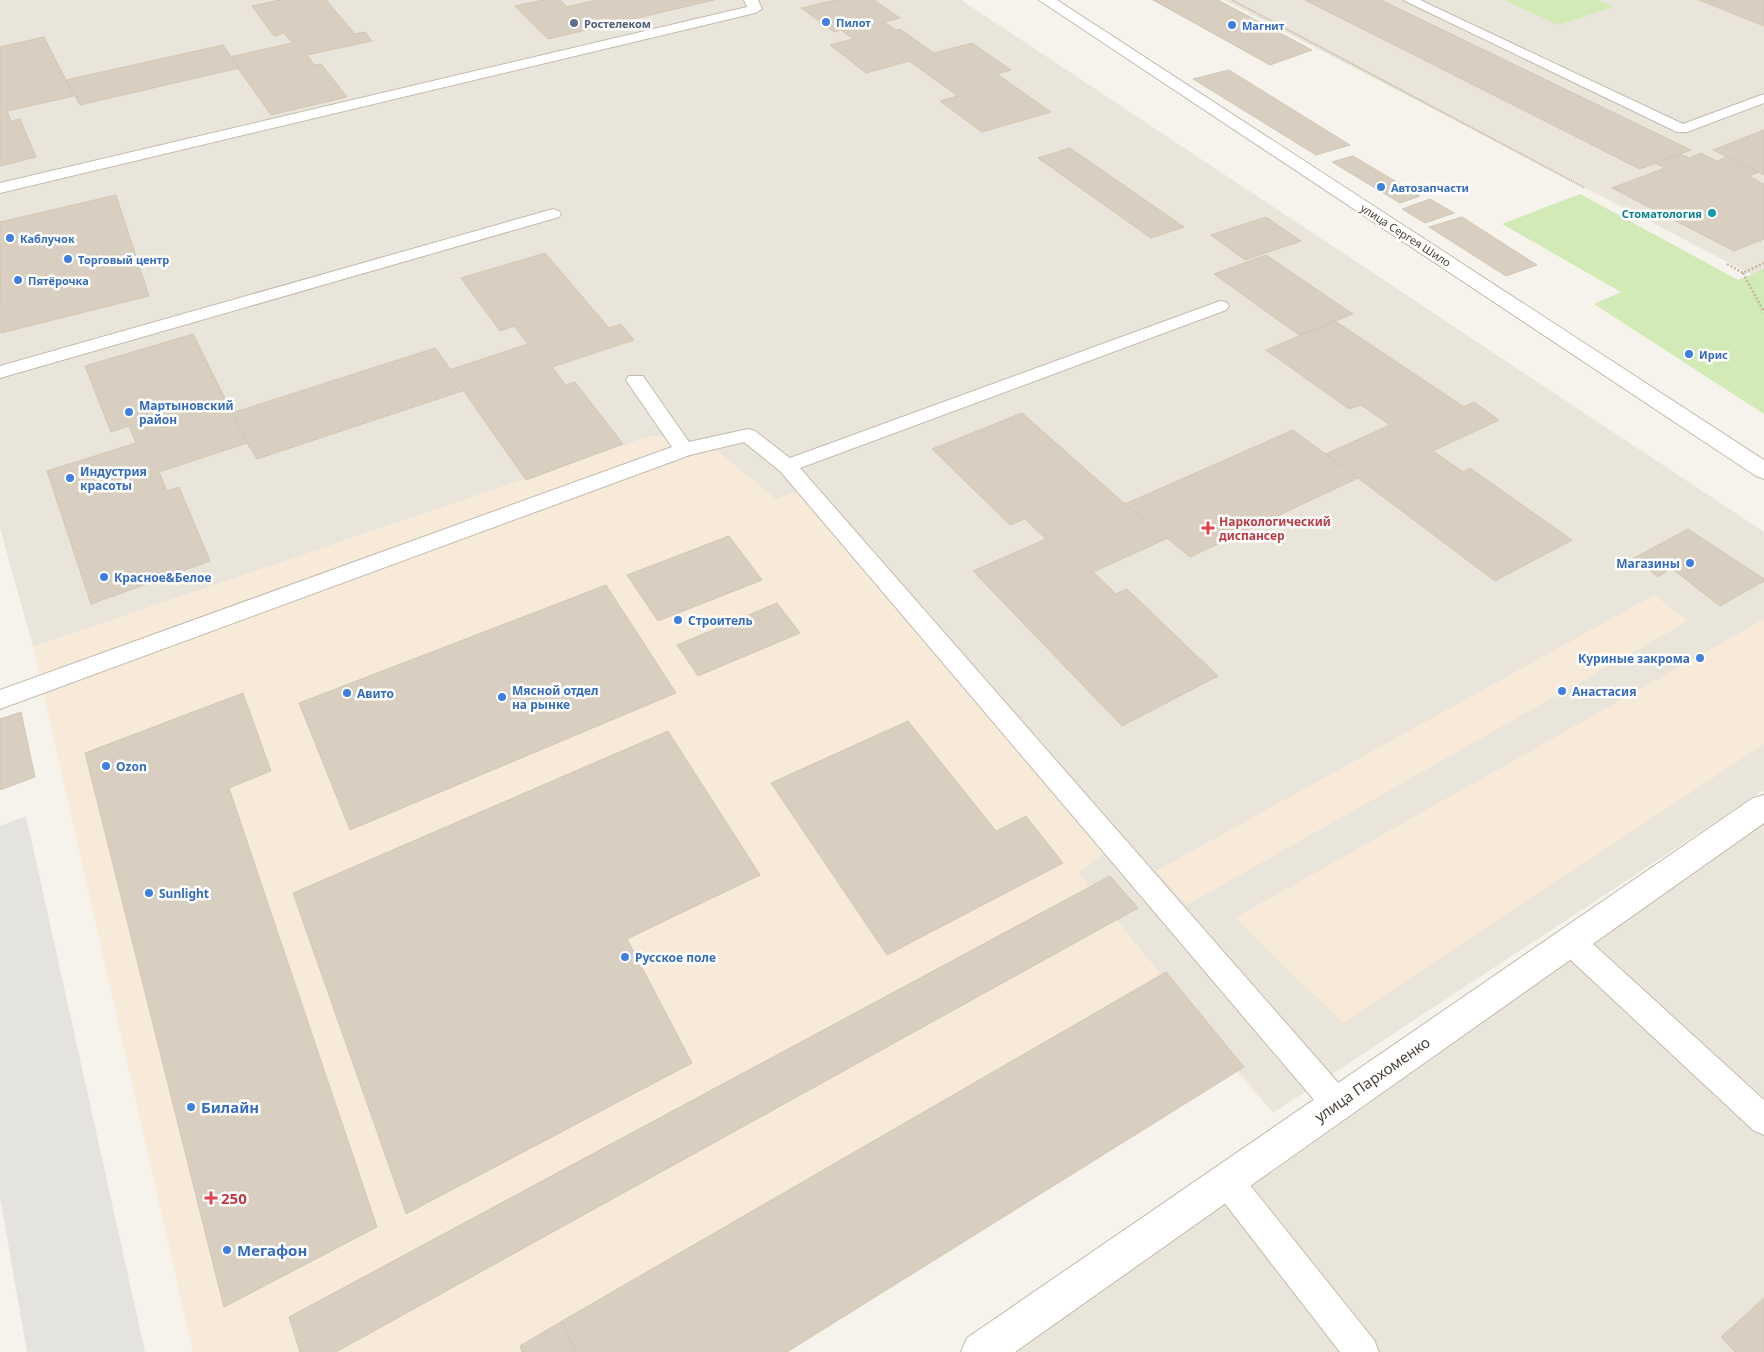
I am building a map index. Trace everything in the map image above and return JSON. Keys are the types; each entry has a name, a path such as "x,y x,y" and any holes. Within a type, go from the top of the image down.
{"street":[{"name":"улица Сергея Шило","path":"1047,0 1764,471"},
{"name":"улица Пархоменко","path":"981,1352 1764,806"}],"lane":[{"path":"1410,0 1682,129 1764,98"},
{"path":"0,188 756,8"},
{"path":"0,372 553,214"},
{"path":"787,466 1220,306"},
{"path":"636,380 684,450"},
{"path":"0,700 684,450 748,435 787,466 1337,1104"},
{"path":"1571,942 1764,1120"},
{"path":"1228,1181 1362,1352"}],"path":[{"path":"1232,0 1585,188"},
{"path":"1727,264 1744,273 1764,312"},
{"path":"1744,273 1764,264"}],"shaded area":[{"path":"0,0 961,0 1764,532 1764,790 1273,1113 1078,873 1112,846 775,499 709,444 651,436 33,647 0,528"},
{"path":"1224,0 1764,0 1764,281"},
{"name":"Русское поле","path":"651,436 709,444 775,499 807,488 1112,845 1078,873 1273,1113 1207,1040 667,1352 193,1352 33,647"},
{"path":"1654,595 1688,621 1187,905 1156,871"},
{"path":"1764,619 1764,744 1343,1023 1235,918"},
{"path":"1764,807 1764,1352 981,1352"},
{"path":"26,816 145,1352 27,1352 0,1197 0,826"}],"green space":[{"path":"1504,0 1598,0 1613,7 1558,25"},
{"path":"1580,194 1738,280 1764,269 1764,414 1594,304 1621,292 1502,224"}],"building":[{"path":"280,0 326,0 355,34 365,32 372,41 307,55 314,65 321,64 347,97 271,115 230,57 292,43 284,33 274,36 252,6"},
{"name":"Ростелеком","path":"543,0 560,0 567,7 596,0 714,0 548,39 515,6"},
{"path":"835,0 874,0 900,18 884,22 896,30 900,29 934,53 972,43 1011,70 997,74 1051,112 982,132 940,101 958,96 909,61 866,73 830,45 853,39 841,30 834,32 801,8"},
{"name":"Магнит","path":"1153,0 1218,0 1312,50 1270,65"},
{"path":"1305,0 1381,0 1691,150 1640,169"},
{"path":"1699,0 1764,0 1764,26"},
{"path":"44,37 74,96 7,111 11,121 20,119 36,157 0,166 0,47"},
{"path":"223,45 239,68 80,105 66,80"},
{"path":"1229,70 1350,145 1316,155 1193,79"},
{"path":"1764,130 1764,175 1713,150"},
{"path":"1070,148 1184,227 1151,238 1038,158"},
{"name":"Стоматология","path":"1701,153 1717,161 1727,157 1759,172 1749,176 1764,184 1764,239 1734,251 1612,188 1665,168 1655,163 1680,154 1689,158"},
{"path":"1353,156 1420,196 1400,203 1332,162"},
{"name":"Торговый центр","path":"116,195 149,296 1,333 0,222"},
{"path":"1430,199 1454,213 1425,223 1402,209"},
{"path":"1266,217 1301,241 1245,260 1211,235"},
{"path":"1462,217 1537,265 1506,276 1429,227"},
{"path":"545,253 609,328 621,324 634,340 552,367 566,385 575,382 623,444 526,480 449,370 528,344 514,326 500,331 461,278"},
{"path":"1266,255 1353,314 1299,335 1214,274"},
{"path":"1335,321 1464,407 1474,402 1499,420 1433,451 1463,472 1470,468 1572,540 1495,581 1326,454 1390,425 1361,405 1349,409 1266,350"},
{"path":"193,334 247,443 159,472 167,491 179,487 210,561 91,604 47,471 136,443 129,426 111,432 85,366"},
{"path":"435,348 465,390 257,459 232,413"},
{"path":"1022,413 1125,504 1168,538 1093,572 1116,594 1127,589 1218,676 1122,726 973,571 1046,539 1025,519 1010,525 932,449"},
{"name":"Наркологический диспансер","path":"1293,430 1358,478 1190,557 1125,504"},
{"name":"Магазины","path":"1688,529 1764,579 1764,581 1720,606 1671,568 1658,577 1634,558"},
{"path":"729,536 762,580 658,621 627,575"},
{"path":"606,585 676,693 350,830 299,703"},
{"path":"777,603 800,633 698,676 677,645"},
{"path":"243,693 271,771 229,788 377,1227 224,1307 85,753"},
{"path":"21,712 35,777 0,790 0,719"},
{"path":"908,721 996,831 1026,816 1063,863 887,955 771,783"},
{"path":"668,731 760,875 627,939 692,1063 406,1214 293,893"},
{"path":"1110,876 1138,908 336,1352 300,1352 289,1317"},
{"path":"1166,972 1244,1067 787,1352 575,1352 562,1321"},
{"path":"1764,1298 1764,1352 1735,1352 1721,1337"},
{"path":"562,1321 575,1352 522,1352 520,1346"}],"place":[{"name":"Пилот","path":"826,22"},
{"name":"Ростелеком","path":"574,23"},
{"name":"Магнит","path":"1232,25"},
{"name":"Автозапчасти","path":"1381,187"},
{"name":"Стоматология","path":"1712,213"},
{"name":"Каблучок","path":"10,238"},
{"name":"Торговый центр","path":"68,259"},
{"name":"Пятёрочка","path":"18,280"},
{"name":"Ирис","path":"1689,354"},
{"name":"Мартыновский район","path":"129,412"},
{"name":"Индустрия красоты","path":"70,478"},
{"name":"Наркологический диспансер","path":"1208,528"},
{"name":"Магазины","path":"1690,563"},
{"name":"Красное&Белое","path":"104,577"},
{"name":"Строитель","path":"678,620"},
{"name":"Куриные закрома","path":"1700,658"},
{"name":"Анастасия","path":"1562,691"},
{"name":"Авито","path":"347,693"},
{"name":"Мясной отдел на рынке","path":"502,697"},
{"name":"Ozon","path":"106,766"},
{"name":"Sunlight","path":"149,893"},
{"name":"Русское поле","path":"625,957"},
{"name":"Билайн","path":"191,1107"},
{"name":"250","path":"211,1198"},
{"name":"Мегафон","path":"227,1250"}]}
